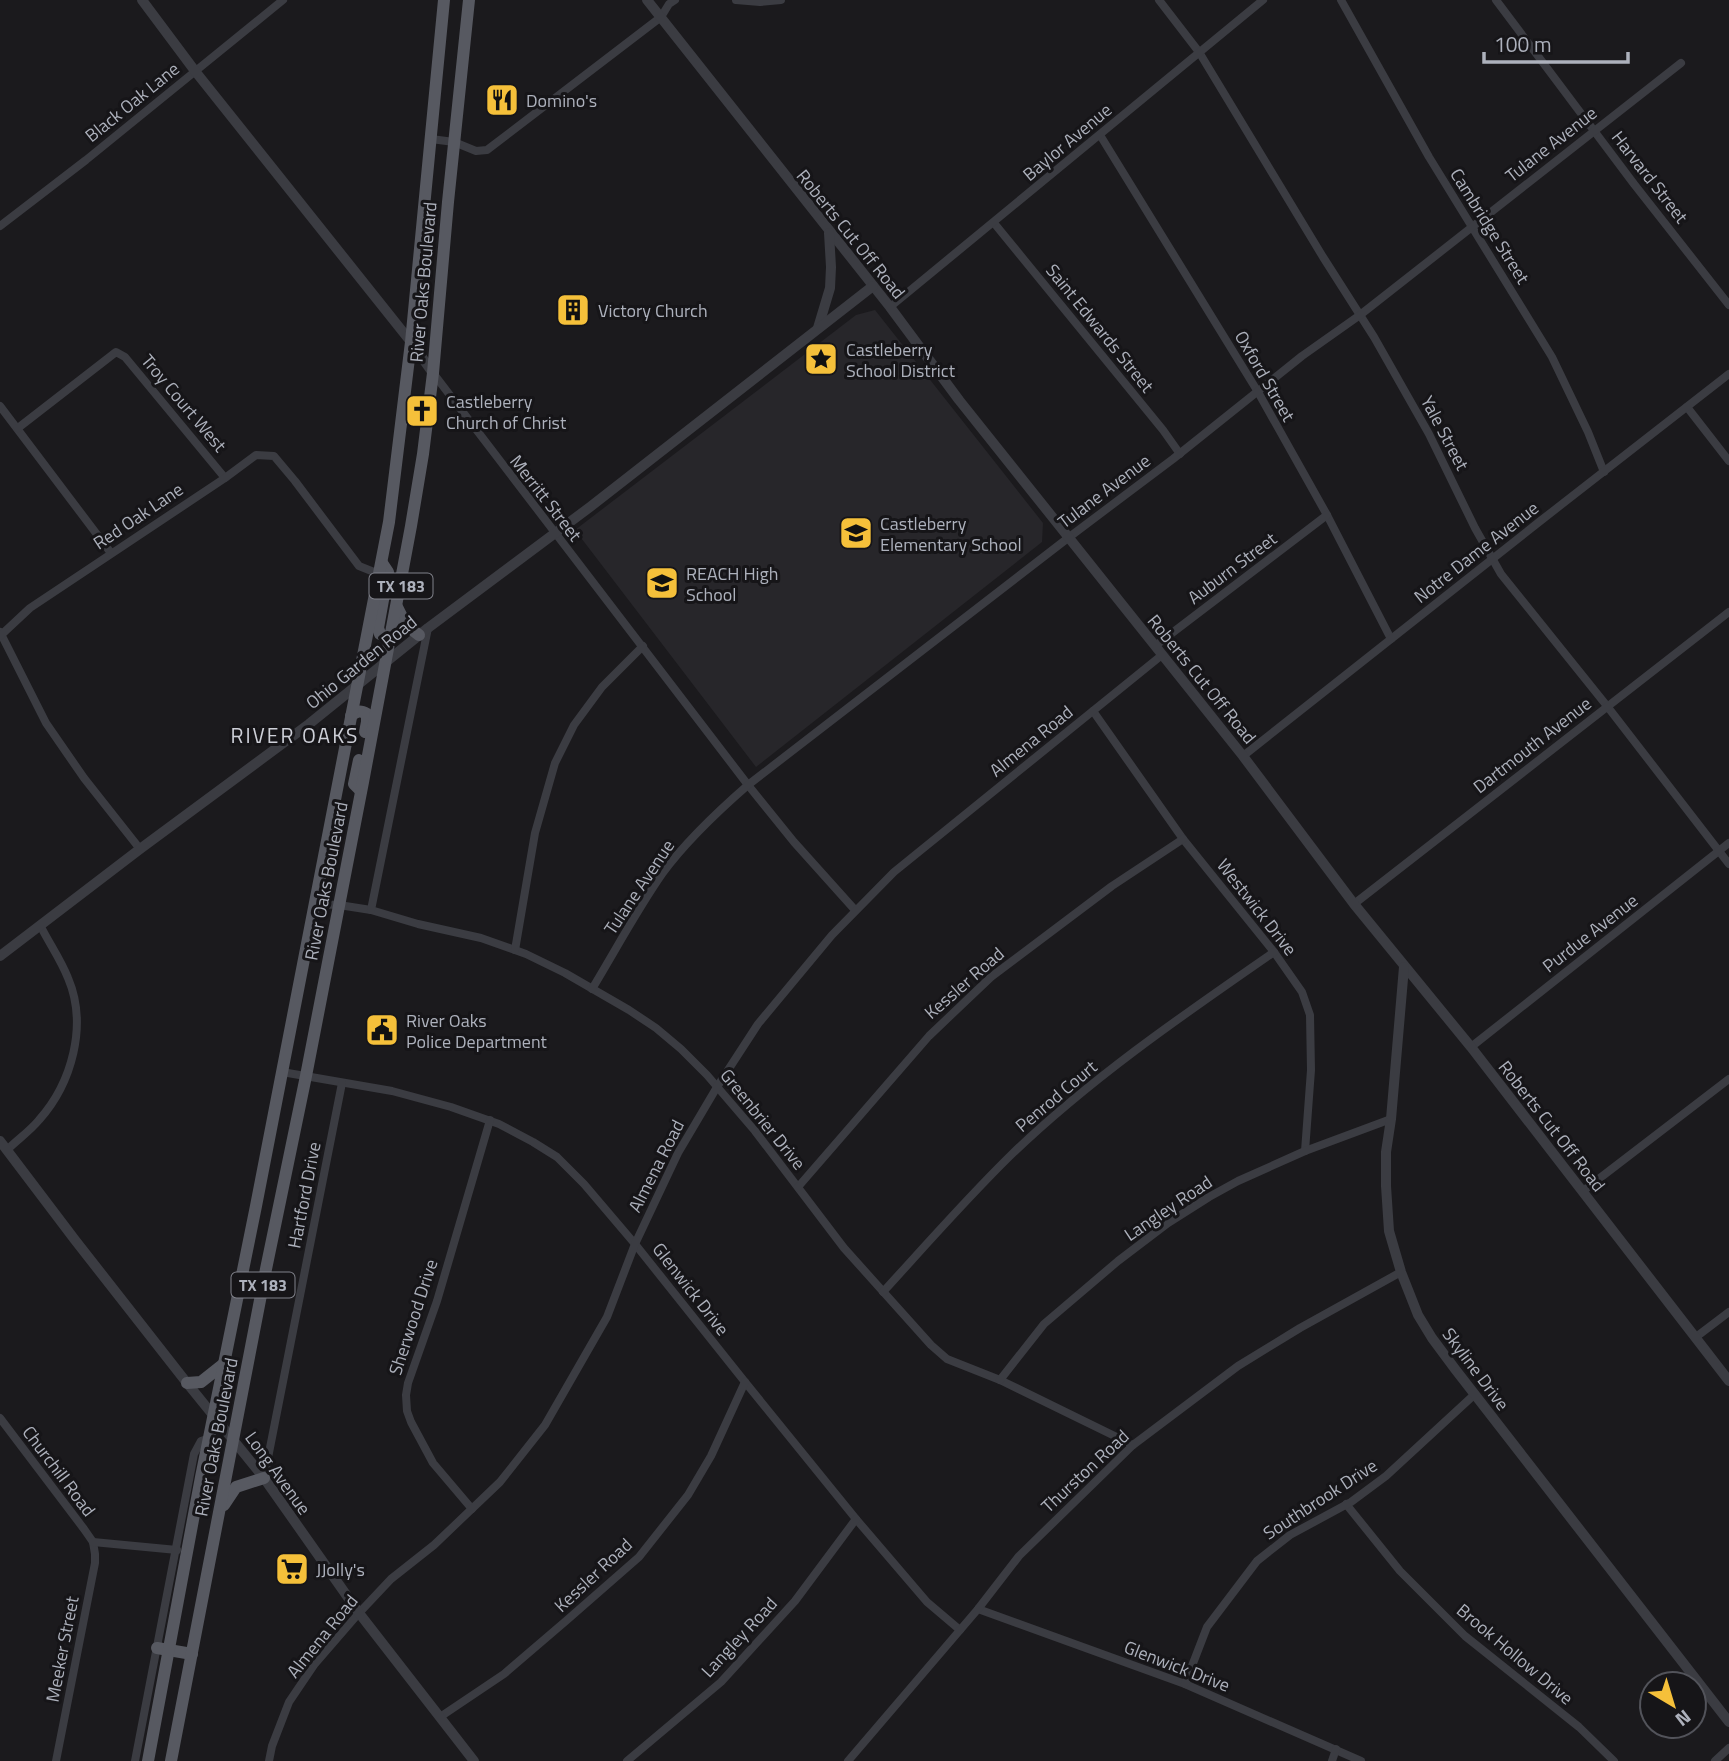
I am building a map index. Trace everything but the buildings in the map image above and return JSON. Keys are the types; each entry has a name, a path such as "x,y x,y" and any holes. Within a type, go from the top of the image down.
{"main road":[{"name":"River Oaks Boulevard","path":"148,1761 163,1649 210,1438 389,522 411,342 444,0"},
{"name":"River Oaks Boulevard","path":"171,1761 340,905 421,466 469,0"},
{"path":"380,569 388,572 378,628 380,634 390,639"},
{"path":"397,607 406,625 424,631"},
{"path":"351,716 361,711 367,714 368,722 354,784 361,792"},
{"path":"187,1383 201,1382 225,1363"},
{"path":"220,1511 236,1487 264,1478"},
{"path":"163,1649 192,1654"}],"street":[{"name":"Merritt Street","path":"142,0 195,71 411,342 554,534 748,785 855,911"},
{"name":"Black Oak Lane","path":"0,226 283,0"},
{"name":"Roberts Cut Off Road","path":"647,0 890,307 1068,538 1243,756 1354,904 1471,1047 1729,1381"},
{"path":"430,139 454,142 476,151 487,150 661,17 675,0"},
{"path":"736,0 780,0"},
{"name":"Yale Street","path":"1159,0 1199,52 1360,315 1429,434 1501,574 1729,864"},
{"name":"Baylor Avenue","path":"890,307 1264,0"},
{"name":"Cambridge Street","path":"1341,0 1429,157 1552,357 1604,472"},
{"name":"Harvard Street","path":"1496,0 1729,305"},
{"name":"Tulane Avenue","path":"592,989 662,874 683,848 748,785 1180,454 1302,356 1360,315 1681,63"},
{"name":"Oxford Street","path":"1100,135 1258,392 1327,515 1391,639"},
{"name":"Saint Edwards Street","path":"994,223 1180,454"},
{"path":"818,328 830,288 830,233"},
{"name":"Ohio Garden Road","path":"0,956 309,724 424,631 554,534 873,286"},
{"name":"Troy Court West","path":"18,428 116,352 125,357 225,478"},
{"name":"Notre Dame Avenue","path":"1243,756 1729,374"},
{"path":"0,406 111,553"},
{"path":"1687,407 1729,461"},
{"name":"Red Oak Lane","path":"1,634 30,608 256,455 274,456 359,566 380,569"},
{"name":"Auburn Street","path":"1155,646 1327,515"},
{"name":"Dartmouth Avenue","path":"1354,904 1729,612"},
{"path":"371,911 424,631"},
{"path":"1,634 46,723 84,778 140,849"},
{"path":"515,950 535,833 555,763 574,725 603,687 643,646"},
{"name":"Almena Road","path":"269,1761 289,1702 314,1665 391,1579 434,1545 507,1474 545,1425 607,1317 635,1244 678,1153 758,1024 832,935 894,872 1162,655"},
{"name":"Westwick Drive","path":"1093,711 1183,839 1302,992 1310,1015 1311,1070 1305,1151"},
{"name":"Kessler Road","path":"798,1187 929,1036 991,977 1112,886 1183,839"},
{"name":"Purdue Avenue","path":"1471,1047 1729,843"},
{"name":"Greenbrier Drive","path":"314,904 340,905 371,911 481,938 515,950 565,973 656,1028 681,1049 717,1087 755,1131 844,1248 931,1345 947,1359 1000,1380 1133,1445"},
{"path":"3,1145 40,1120 63,1086 74,1052 78,1019 75,997 40,925"},
{"name":"Penrod Court","path":"883,1292 1012,1155 1085,1090 1169,1025 1274,953"},
{"name":"Skyline Drive","path":"1404,967 1386,1152 1387,1197 1389,1231 1418,1315 1432,1338 1729,1722"},
{"name":"Glenwick Drive","path":"282,1072 392,1091 451,1107 490,1120 556,1157 584,1184 635,1244 927,1602 960,1630"},
{"path":"1583,1191 1729,1079"},
{"name":"Hartford Drive","path":"264,1478 342,1083"},
{"name":"Langley Road","path":"1000,1380 1044,1324 1118,1261 1168,1223 1238,1181 1305,1151 1391,1119"},
{"name":"Sherwood Drive","path":"472,1509 433,1463 411,1422 406,1395 437,1301 490,1120"},
{"name":"Long Avenue","path":"3,1145 264,1478 359,1613 474,1761"},
{"name":"Thurston Road","path":"848,1761 978,1609 1019,1556 1133,1445 1238,1366 1401,1272"},
{"path":"1696,1337 1729,1312"},
{"name":"Kessler Road","path":"440,1717 503,1674 639,1557 688,1495 711,1456 745,1382"},
{"name":"Southbrook Drive","path":"1185,1684 1207,1627 1257,1561 1290,1535 1351,1502 1386,1476 1475,1394"},
{"name":"Churchill Road","path":"0,1418 93,1542 177,1550"},
{"name":"River Oaks Boulevard","path":"135,1761 163,1649 194,1454 201,1441 210,1438"},
{"name":"Brook Hollow Drive","path":"1346,1504 1400,1571 1465,1636 1579,1727 1614,1761"},
{"name":"Langley Road","path":"627,1761 721,1682 795,1601 856,1518"},
{"name":"Meeker Street","path":"56,1761 95,1563 93,1542"},
{"name":"Glenwick Drive","path":"978,1609 1185,1684 1361,1761"},
{"path":"1715,1761 1729,1748"},
{"path":"1332,1761 1336,1749"}],"shaded area":[{"name":"Castleberry Elementary School","path":"875,310 1043,523 1042,542 756,767 575,530 856,315"}],"place":[{"name":"Domino's","path":"502,100"},
{"name":"Victory Church","path":"573,310"},
{"name":"Castleberry School District","path":"821,359"},
{"name":"Castleberry Church of Christ","path":"422,411"},
{"name":"Castleberry Elementary School","path":"856,533"},
{"name":"REACH High School","path":"662,583"},
{"name":"River Oaks Police Department","path":"382,1030"},
{"name":"JJolly's","path":"292,1569"}],"district":[{"name":"RIVER OAKS","path":"295,735"}]}
